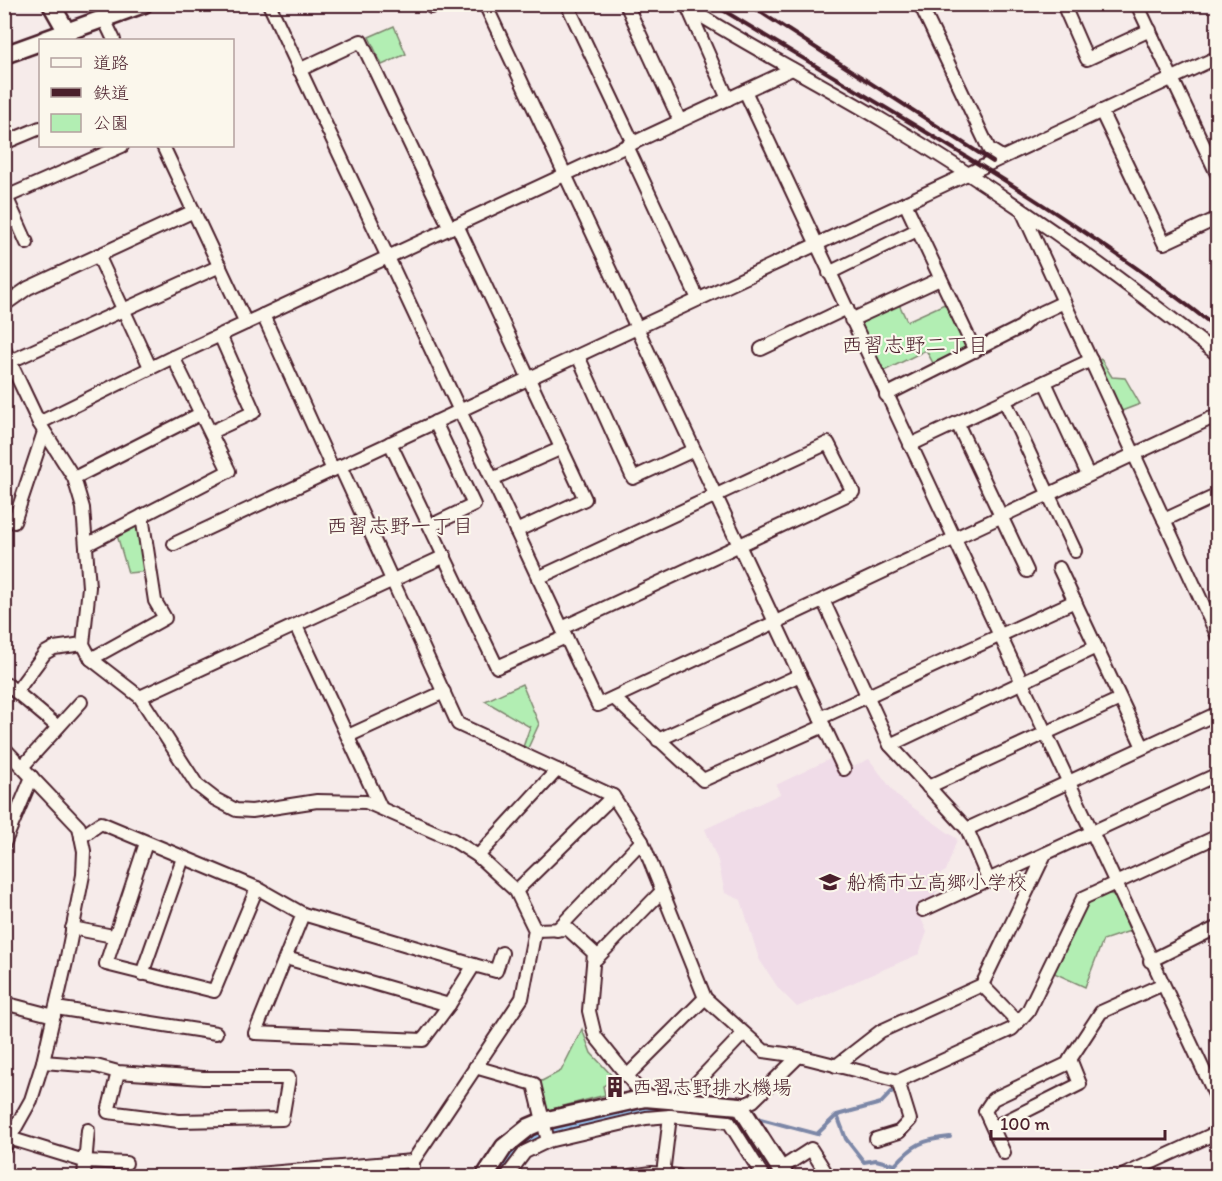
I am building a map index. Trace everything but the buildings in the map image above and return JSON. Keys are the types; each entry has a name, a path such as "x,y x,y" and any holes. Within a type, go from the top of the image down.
{"street":[{"path":"51,4 67,32"},
{"path":"48,39 106,23 144,4"},
{"path":"269,4 598,705 1218,415"},
{"path":"485,4 844,769"},
{"path":"567,4 698,299"},
{"path":"626,4 680,121"},
{"path":"920,4 988,149 1002,157"},
{"path":"1063,4 1087,59 1149,30"},
{"path":"1137,4 1213,154 1218,176"},
{"path":"685,6 728,99"},
{"path":"685,6 887,123 967,174 1147,299 1218,355"},
{"path":"106,23 114,39"},
{"path":"299,70 361,41 562,448 585,499 516,531"},
{"path":"4,55 39,42"},
{"path":"174,544 1218,57"},
{"path":"14,522 41,428 150,367 792,69"},
{"path":"746,91 1092,832 1161,985 1218,1101"},
{"path":"1101,111 1164,243 1218,218"},
{"path":"4,143 39,128"},
{"path":"27,243 5,196 120,147"},
{"path":"163,147 246,323"},
{"path":"905,203 975,351"},
{"path":"4,305 28,288 194,211"},
{"path":"1024,213 1218,637"},
{"path":"829,273 917,230"},
{"path":"98,255 150,367"},
{"path":"11,361 220,266"},
{"path":"761,349 940,279"},
{"path":"886,395 1021,327 1030,318 1064,302"},
{"path":"263,315 393,581 458,724 613,796 642,841 705,998 743,1034 764,1050 799,1056 898,1081 1012,1029 1028,1011 1083,898 1218,836"},
{"path":"211,432 254,412 220,335"},
{"path":"4,349 41,428 74,478 83,508 89,586 83,644 91,659 140,697 197,784 215,800 236,810 268,810 317,801 366,802 381,806 453,840 478,856 516,891 534,930 522,998 413,1161 413,1176"},
{"path":"578,356 633,478 694,450"},
{"path":"86,544 229,471 173,357"},
{"path":"910,445 1091,360"},
{"path":"1045,382 1088,475"},
{"path":"1005,401 1075,551"},
{"path":"74,478 202,413"},
{"path":"430,526 474,505 435,422"},
{"path":"957,423 1027,571"},
{"path":"390,443 497,667 739,545 853,492 828,443 538,578"},
{"path":"492,480 562,448"},
{"path":"1164,520 1218,495"},
{"path":"91,659 165,618 155,601 142,516"},
{"path":"140,697 445,556"},
{"path":"1059,568 1143,747"},
{"path":"823,600 890,745 967,829 989,881"},
{"path":"614,698 703,780 822,722 868,696 1075,601"},
{"path":"296,626 381,806"},
{"path":"58,728 10,691 45,653 54,648 83,644"},
{"path":"890,745 1096,647"},
{"path":"658,740 800,675"},
{"path":"348,736 444,692"},
{"path":"928,787 1120,699"},
{"path":"23,766 81,702"},
{"path":"967,829 1218,713"},
{"path":"4,748 79,827 82,875 43,1062 31,1100 7,1143 84,1161 126,1163"},
{"path":"478,856 557,770"},
{"path":"922,910 1218,774"},
{"path":"4,844 32,777"},
{"path":"516,891 613,796"},
{"path":"81,837 101,823 257,888 303,914 474,965 496,971 502,953"},
{"path":"557,930 642,841"},
{"path":"146,843 113,936 106,964 214,991 257,888"},
{"path":"836,1066 881,1031 982,985 1045,854"},
{"path":"142,974 183,858"},
{"path":"596,959 662,891"},
{"path":"303,914 255,1033 423,1040 449,1005 474,965"},
{"path":"1150,961 1218,927"},
{"path":"72,928 113,936"},
{"path":"534,930 568,929 594,953 596,959 589,1011 595,1036 645,1098"},
{"path":"286,958 449,1005"},
{"path":"982,985 1018,1022"},
{"path":"1004,1153 986,1111 993,1100 1067,1064 1101,1012 1161,985"},
{"path":"627,1076 705,998"},
{"path":"4,1003 216,1033"},
{"path":"681,1099 743,1034"},
{"path":"507,1176 545,1131 645,1098 681,1099 740,1106 753,1101 799,1056"},
{"path":"994,1127 1080,1084 1070,1059"},
{"path":"43,1062 96,1066 118,1072 203,1078 288,1078 282,1119 179,1121 108,1112 118,1072"},
{"path":"476,1067 534,1084 545,1131"},
{"path":"876,1138 899,1132 910,1120 898,1081"},
{"path":"740,1106 782,1173 811,1149 828,1176"},
{"path":"663,1174 670,1116"},
{"path":"485,1176 504,1147 529,1128 545,1131 670,1116 729,1122 763,1176"},
{"path":"84,1176 88,1130"},
{"path":"1122,1176 1218,1132"},
{"path":"232,1176 351,1172 413,1161"},
{"path":"630,1176 652,1173 678,1176"}],"shaded area":[{"name":"船橋市立高郷小学校","path":"832,758 839,773 869,759 897,796 957,839 946,871 935,877 939,887 933,897 918,903 916,907 927,932 919,954 797,1007 779,989 759,959 741,900 725,893 718,861 705,829 780,794 776,785"}],"green space":[{"path":"394,26 406,54 382,65 369,37"},
{"path":"898,302 907,321 949,302 969,343 967,348 934,365 926,350 882,372 858,325 861,319"},
{"path":"1101,359 1112,377 1125,378 1140,404 1119,412 1095,362"},
{"path":"139,524 149,571 128,573 117,535"},
{"path":"522,684 539,724 528,748 523,747 530,727 485,701"},
{"path":"1106,893 1114,895 1130,931 1103,940 1085,987 1052,972 1086,902"},
{"path":"582,1029 591,1053 615,1079 603,1086 605,1095 545,1111 538,1083 561,1071"}],"waterway":[{"path":"753,1117 817,1134 837,1115 881,1103 896,1087"},
{"path":"495,1176 511,1155 532,1137 650,1107 731,1112 772,1176"},
{"path":"837,1115 846,1139 864,1162 876,1160 895,1165 919,1144 950,1137"}],"railway":[{"path":"713,4 1034,199 1158,283 1218,329"},
{"path":"748,4 993,162"}],"place":[{"name":"船橋市立高郷小学校","path":"830,882"},
{"name":"西習志野排水機場","path":"615,1087"}],"district":[{"name":"西習志野二丁目","path":"915,344"},
{"name":"西習志野一丁目","path":"400,525"}]}
